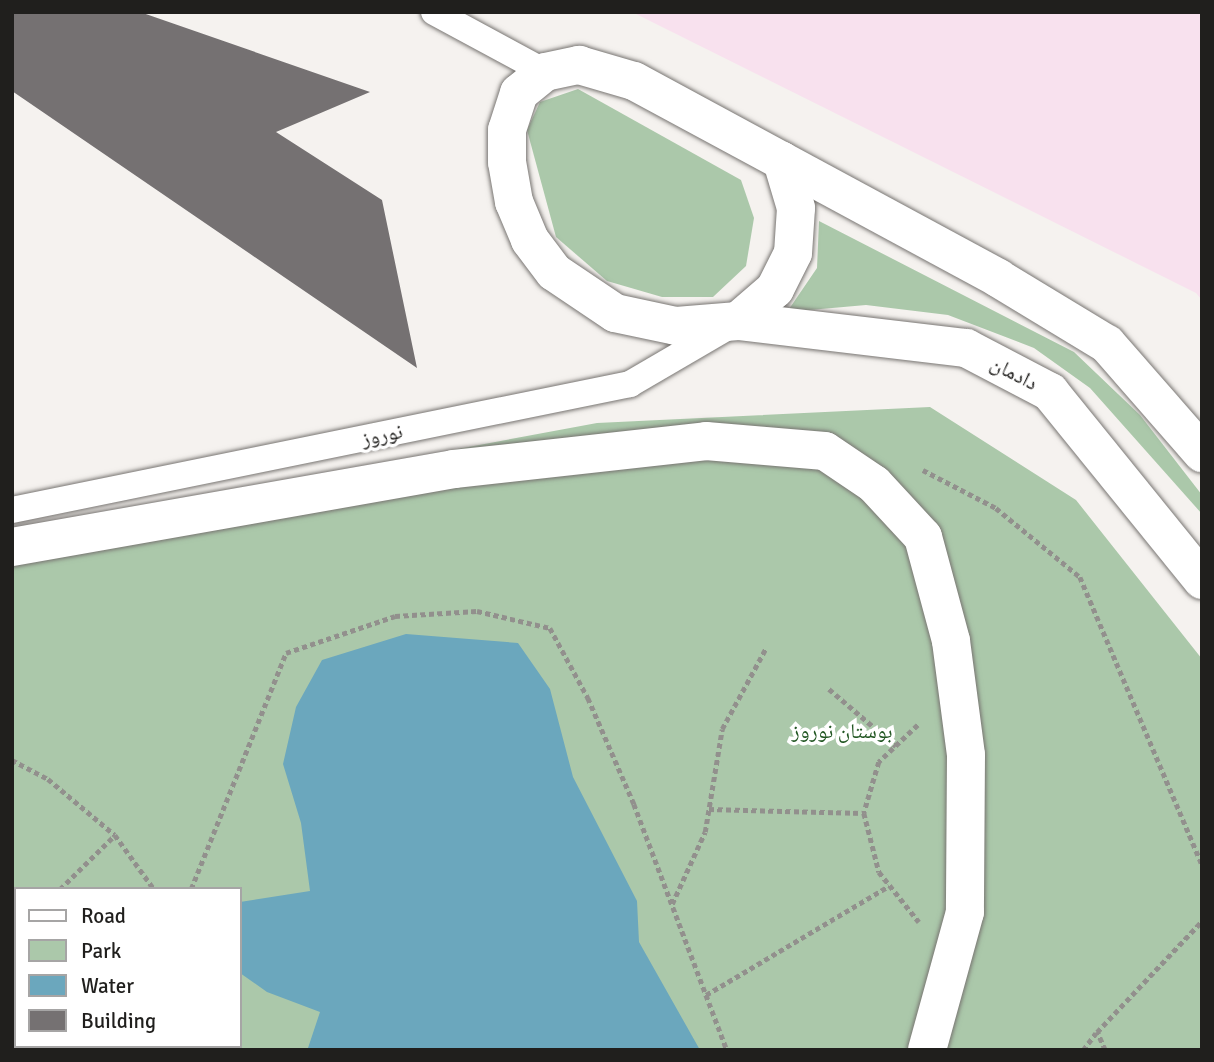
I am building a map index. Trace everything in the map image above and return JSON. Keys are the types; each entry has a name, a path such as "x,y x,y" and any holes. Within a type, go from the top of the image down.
{"street":[{"path":"545,72 579,65 634,81 998,278 1107,344 1202,453"},
{"name":"دادمان","path":"545,72 519,93 507,130 514,202 538,251 554,272 615,313 676,326 738,321 965,348 1050,392 1202,580"},
{"path":"738,321 775,289 793,253 796,208 782,160"},
{"path":"12,547 454,469 706,441 825,451 874,484 923,537 951,641 966,755 965,912 927,1050"}],"lane":[{"path":"434,12 545,72"},
{"name":"نوروز","path":"12,510 630,384 738,321"}],"path":[{"path":"915,466 996,508 1080,577 1202,865"},
{"path":"192,887 286,653 395,616 477,611 550,628 589,698 727,1050"},
{"path":"671,904 705,832 722,729 766,648"},
{"path":"830,689 896,746"},
{"path":"954,952 913,918 879,872 864,813 879,762 916,726 958,702"},
{"path":"12,760 48,779 115,835 153,887"},
{"path":"709,809 864,813"},
{"path":"62,887 115,835"},
{"path":"706,995 890,886"},
{"path":"1083,1050 1202,921"},
{"path":"1097,1032 1105,1050"}],"shaded area":[{"path":"632,12 1202,12 1202,300 1196,293"}],"green space":[{"path":"578,89 741,180 754,218 746,266 713,297 662,297 607,281 556,237 527,130 540,102"},
{"path":"819,221 1074,352 1140,415 1202,495 1202,514 1090,388 1034,348 948,315 866,305 787,312 817,268"},
{"name":"بوستان نوروز","path":"930,407 1076,500 1202,659 1202,1050 12,1050 12,532 597,423"}],"water":[{"path":"406,634 518,643 550,689 573,777 637,901 639,942 700,1050 303,1050 308,1048 320,1012 267,992 242,974 242,902 310,891 301,823 283,764 296,707 322,660"}],"building":[{"path":"12,12 140,12 370,92 276,132 382,200 417,368 12,91"}]}
